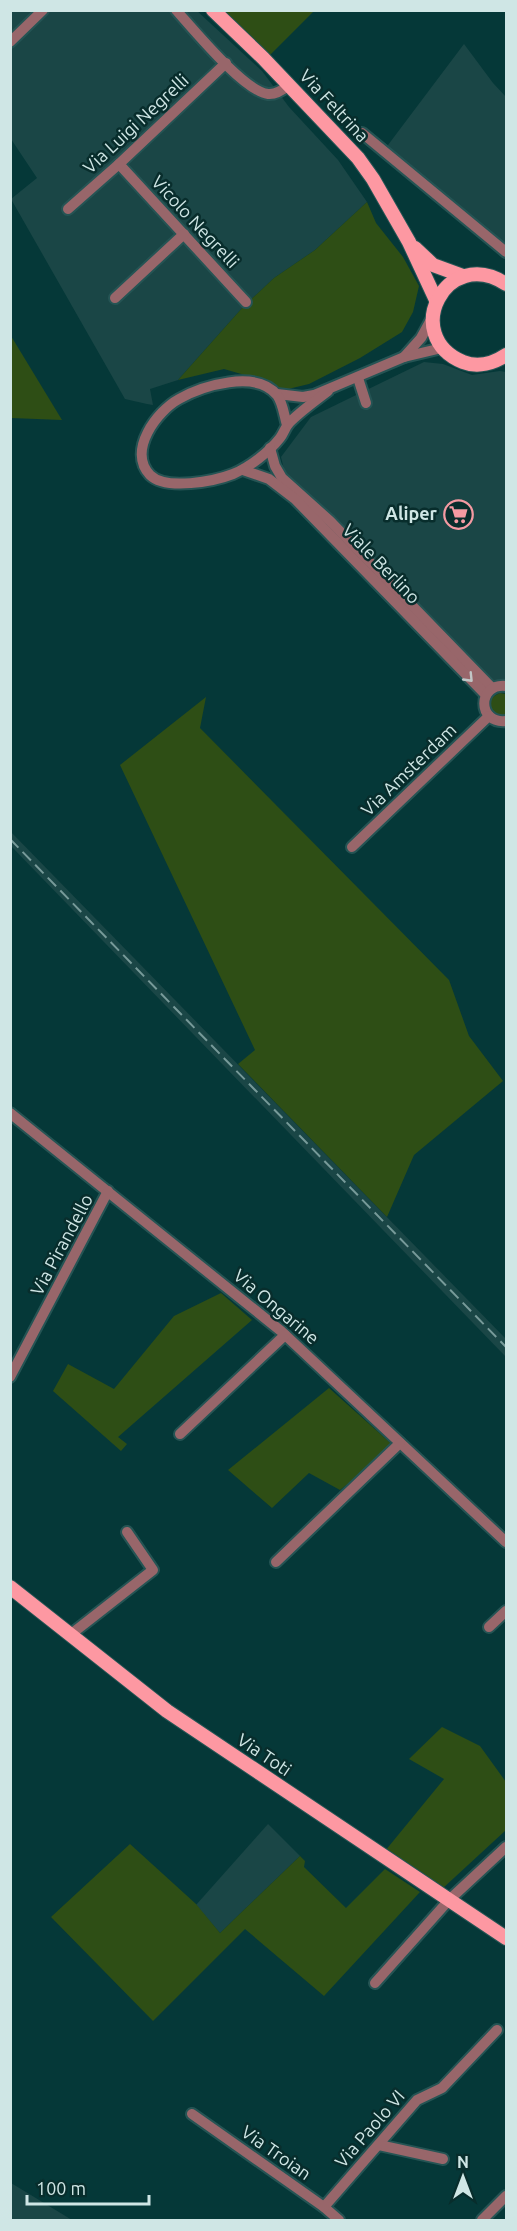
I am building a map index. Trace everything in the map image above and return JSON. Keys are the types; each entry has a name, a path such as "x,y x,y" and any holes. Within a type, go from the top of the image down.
{"main road":[{"name":"Via Feltrina","path":"213,10 290,85 358,158 373,179 409,242 436,300"},
{"name":"Via Feltrina","path":"409,242 434,265 463,276 486,275 506,284"},
{"path":"463,276 447,285 436,300 432,318 434,334 442,348 453,358 468,364 483,365 504,359"},
{"name":"Via Toti","path":"10,1587 167,1711 507,1938"}],"street":[{"path":"10,42 44,10"},
{"path":"176,10 246,84 268,94 290,85"},
{"name":"Via Luigi Negrelli","path":"68,208 119,164 226,63"},
{"name":"Via Feltrina","path":"362,133 507,252"},
{"name":"Vicolo Negrelli","path":"119,164 246,302"},
{"path":"115,298 184,234"},
{"path":"404,357 421,338 432,318"},
{"path":"328,391 307,406 287,425 280,438 270,448 243,470 209,481 164,482 150,476 144,464 143,448 146,435 156,418 173,402 202,388 240,381 261,384 277,394 303,397 328,391 404,357 442,348"},
{"path":"358,378 366,403"},
{"path":"277,394 287,425"},
{"name":"Viale Berlino","path":"270,448 275,466 282,478 330,521 489,692"},
{"name":"Viale Berlino","path":"243,470 269,479 295,499 489,692"},
{"path":"507,686 489,692 484,706 489,716 499,721 507,721"},
{"name":"Via Amsterdam","path":"352,847 489,716"},
{"name":"Via Ongarine","path":"10,1113 285,1335 507,1542"},
{"name":"Via Pirandello","path":"10,1377 108,1191"},
{"path":"180,1434 285,1335"},
{"path":"276,1562 400,1443"},
{"path":"70,1635 153,1570 127,1532"},
{"path":"489,1627 507,1611"},
{"path":"375,1983 449,1900 507,1847"},
{"name":"Via Paolo VI","path":"324,2207 417,2100 442,2088 497,2030"},
{"name":"Via Troian","path":"192,2114 339,2220"},
{"path":"378,2145 443,2159"},
{"path":"482,2220 507,2196"}],"shaded area":[{"path":"196,10 262,71 289,107 338,160 367,202 315,250 274,278 243,307 178,380 150,389 153,405 125,399 11,199 37,178 11,139 11,11"},
{"path":"464,44 506,97 506,247 385,149"},
{"path":"424,362 443,364 472,375 506,372 506,682 493,680 285,473 281,457 311,417"},
{"path":"10,831 506,1339 506,1357 11,846"},
{"path":"268,1824 300,1856 220,1933 196,1905"},
{"path":"11,2183 72,2220 11,2220"}],"green space":[{"path":"221,11 314,11 270,55"},
{"path":"367,202 376,223 403,257 419,286 413,312 402,332 360,358 309,384 284,390 224,369 178,380 243,307 274,278 315,250"},
{"path":"11,336 62,420 11,418"},
{"path":"500,693 506,694 506,716 493,715 490,708 491,699"},
{"path":"206,697 200,728 449,980 469,1036 503,1081 414,1155 387,1217 238,1064 255,1050 120,765"},
{"path":"221,1293 252,1320 118,1437 127,1444 121,1451 53,1391 68,1364 114,1389 174,1316"},
{"path":"329,1388 395,1447 340,1490 309,1473 272,1508 228,1470"},
{"path":"442,1727 480,1746 506,1782 506,1830 442,1889 385,1851 444,1779 409,1759"},
{"path":"130,1844 196,1904 220,1933 300,1856 305,1861 304,1867 346,1908 385,1869 420,1892 324,1996 245,1929 153,2021 51,1917"}],"railway":[{"path":"10,839 506,1347"}],"place":[{"name":"Aliper","path":"458,514"}]}
